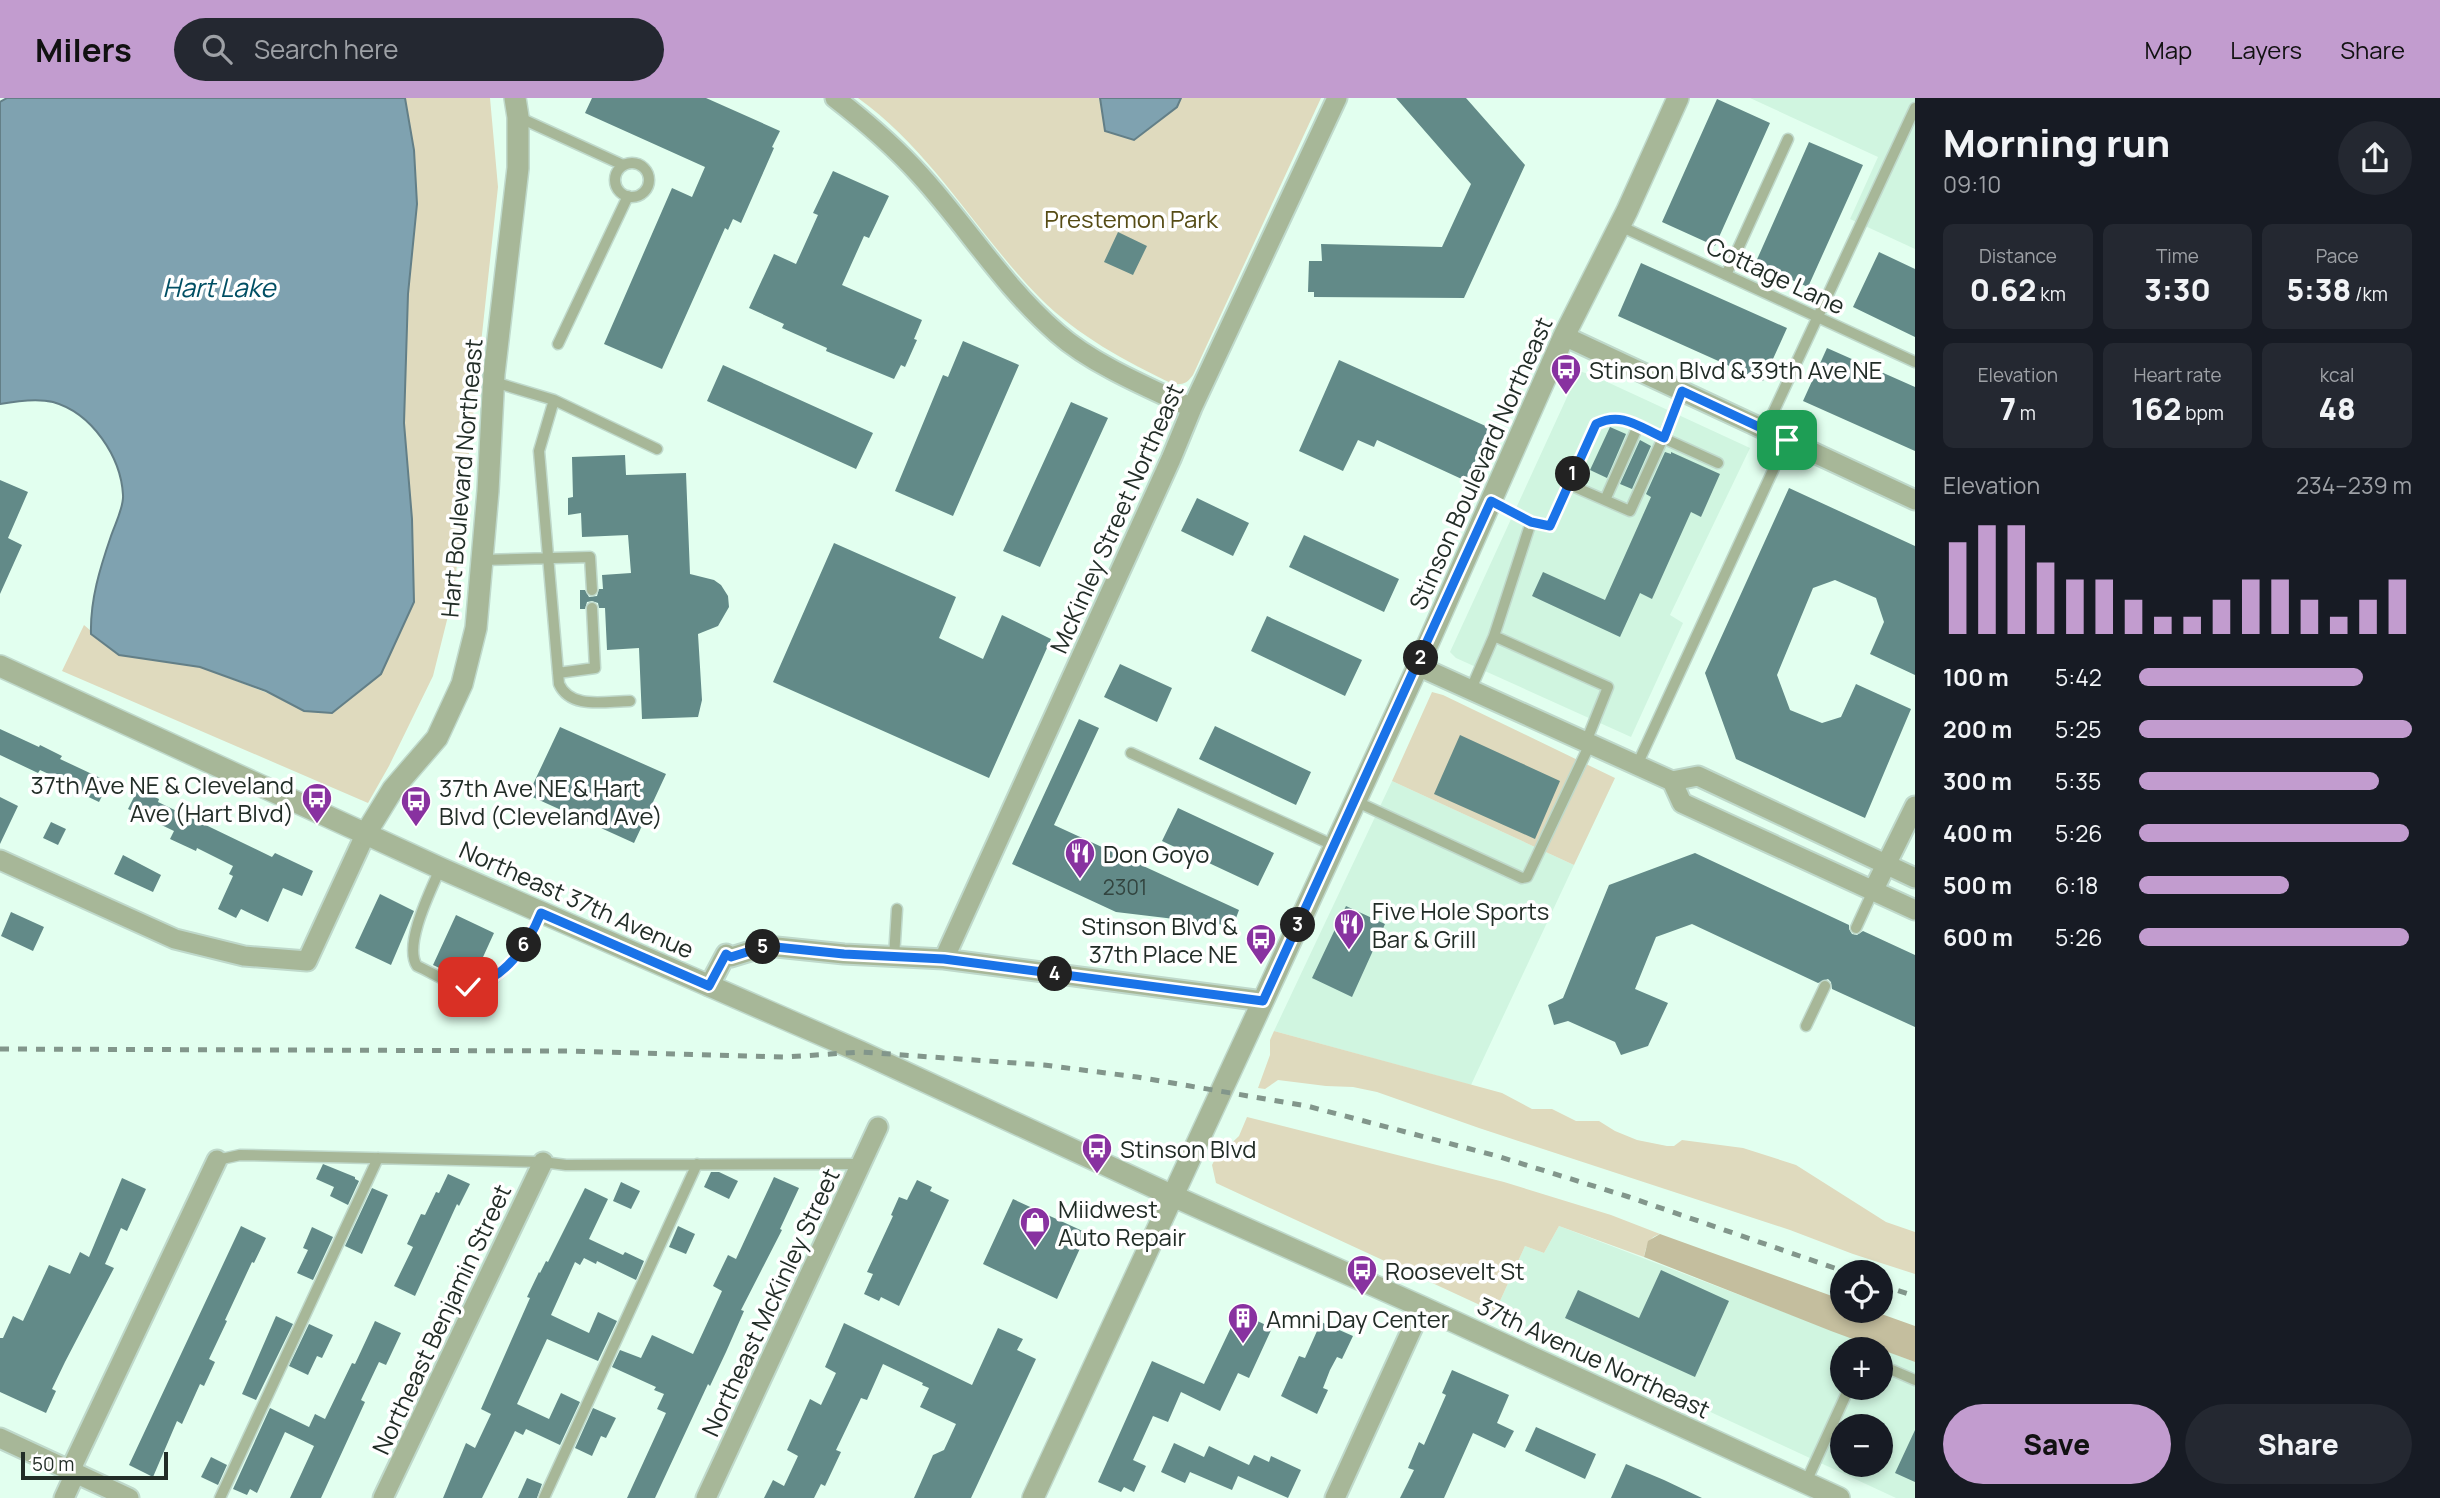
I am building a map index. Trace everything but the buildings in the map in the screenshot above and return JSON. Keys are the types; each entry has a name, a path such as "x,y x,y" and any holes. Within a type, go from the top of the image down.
{"street":[{"path":"835,98 880,134 922,178 1007,284 1058,334 1121,374 1192,408"},
{"name":"McKinley Street Northeast","path":"944,959 1192,408 1337,98"},
{"name":"Stinson Boulevard Northeast","path":"1033,1498 1418,666 1564,337 1620,226 1678,98"},
{"name":"Hart Boulevard Northeast","path":"366,833 393,789 437,738 462,684 476,628 494,383 518,168 517,107"},
{"path":"1564,337 1915,500"},
{"name":"Northeast 37th Avenue","path":"0,666 440,868 861,1052 1173,1196"},
{"path":"1418,666 1672,782 1682,803 1915,910"},
{"path":"1672,782 1698,776 1915,877"},
{"path":"1873,891 1915,806"},
{"path":"0,860 175,939 244,956 307,961 366,833"},
{"path":"709,986 726,954 731,957 766,946 944,959 1263,1001"},
{"name":"Northeast McKinley Street","path":"706,1498 878,1127"},
{"path":"64,1498 73,1472 217,1160"},
{"name":"Northeast Benjamin Street","path":"383,1498 543,1162"},
{"name":"37th Avenue Northeast","path":"1173,1196 1839,1498"},
{"path":"1335,1498 1422,1307"},
{"path":"0,1438 129,1498"}],"lane":[{"path":"517,107 623,165"},
{"path":"1765,430 1915,108"},
{"path":"1726,275 1788,139"},
{"path":"639,164 647,171 647,187 639,195 628,196 618,190 615,179 623,165 639,164"},
{"path":"558,344 628,196"},
{"name":"Cottage Lane","path":"1620,226 1915,362"},
{"path":"494,383 554,400 657,449"},
{"path":"1568,484 1630,511 1664,438 1682,391"},
{"path":"554,400 538,450 559,684 564,694 576,702 630,701"},
{"path":"1491,501 1531,522 1550,526 1596,424 1606,419 1618,418 1718,463"},
{"path":"1605,500 1638,426"},
{"path":"1637,765 1787,440"},
{"path":"1471,688 1494,636 1531,522"},
{"path":"482,560 590,557 592,590"},
{"path":"558,673 595,668 592,608"},
{"path":"1355,801 1522,878 1527,877 1588,743 1608,687 1494,636"},
{"path":"1131,752 1335,846"},
{"path":"440,868 413,942 413,960 417,966 460,986 468,987 488,982 500,972 532,934 541,913"},
{"path":"1856,928 1873,891"},
{"path":"894,957 897,909"},
{"path":"1806,1026 1825,986"},
{"path":"217,1160 240,1155 543,1162 566,1165 861,1164"},
{"path":"220,1498 378,1158"},
{"path":"544,1498 697,1164"},
{"path":"1893,1370 1915,1380"},
{"path":"1805,1483 1843,1400"}],"shaded area":[{"path":"1750,98 1915,98 1915,249 1850,219 1878,157"},
{"path":"1579,371 1750,448 1670,615 1683,623 1631,737 1456,658 1450,652"},
{"path":"1392,781 1574,865 1471,1085 1274,1031"},
{"path":"1559,1226 1850,1337 1830,1337 1830,1400 1893,1400 1893,1354 1915,1362 1915,1498 1896,1498 1851,1477 1893,1477 1893,1414 1830,1414 1830,1467 1495,1312 1525,1246 1544,1253"},
{"path":"1660,1234 1830,1295 1830,1323 1893,1323 1893,1318 1915,1326 1915,1362 1893,1354 1893,1337 1847,1337 1644,1257 1648,1241"}],"green space":[{"path":"405,98 490,98 498,187 454,592 433,676 368,803 62,671 84,625 119,655 200,667 270,694 304,711 404,423 408,294 417,204"},
{"name":"Prestemon Park","path":"858,98 1321,98 1193,375 1185,383 1173,384 1103,347 1055,312 1017,273 909,143 885,119"},
{"path":"1432,692 1615,778 1574,865 1392,781"},
{"path":"1274,1031 1502,1093 1532,1109 1552,1109 1576,1121 1599,1121 1637,1140 1667,1146 1674,1146 1682,1140 1743,1148 1796,1165 1886,1222 1915,1232 1915,1274 1893,1267 1893,1260 1872,1260 1853,1254 1790,1230 1377,1092 1278,1080 1265,1089 1258,1088 1270,1055 1270,1040"},
{"path":"1247,1117 1504,1182 1611,1215 1660,1234 1653,1237 1644,1257 1559,1226 1544,1253 1525,1246 1495,1312 1216,1183 1212,1165 1239,1136"}],"water":[{"name":"Hart Lake","path":"7,98 405,98 414,150 417,204 408,294 404,423 412,519 414,602 381,674 332,713 304,711 266,691 200,667 119,655 91,634 96,584 123,500 117,466 102,438 92,426 67,408 40,400 0,404 0,102"},
{"path":"1100,98 1181,98 1177,107 1134,140 1105,131"}],"railway":[{"path":"0,1049 568,1051 786,1057 861,1052 1044,1065 1137,1077 1307,1106 1497,1156 1629,1197 1830,1266"},
{"path":"1893,1289 1915,1296"}],"place":[{"name":"Stinson Blvd & 39th Ave NE","path":"1566,396"},
{"name":"37th Ave NE & Cleveland Ave (Hart Blvd)","path":"317,825"},
{"name":"37th Ave NE & Hart Blvd (Cleveland Ave)","path":"416,828"},
{"name":"Don Goyo","path":"1080,880"},
{"name":"Five Hole Sports Bar & Grill","path":"1349,951"},
{"name":"Stinson Blvd & 37th Place NE","path":"1261,966"},
{"name":"Stinson Blvd","path":"1097,1175"},
{"name":"Miidwest Auto Repair","path":"1035,1249"},
{"name":"Roosevelt St","path":"1362,1297"},
{"name":"Amni Day Center","path":"1243,1345"}],"route":[{"path":"468,987 488,982 509,963 532,934 541,913 709,986 726,954 731,957 766,946 844,954 944,959 1263,1001 1491,501 1531,522 1550,526 1596,424 1606,419 1618,418 1664,438 1682,391 1787,440"}]}
